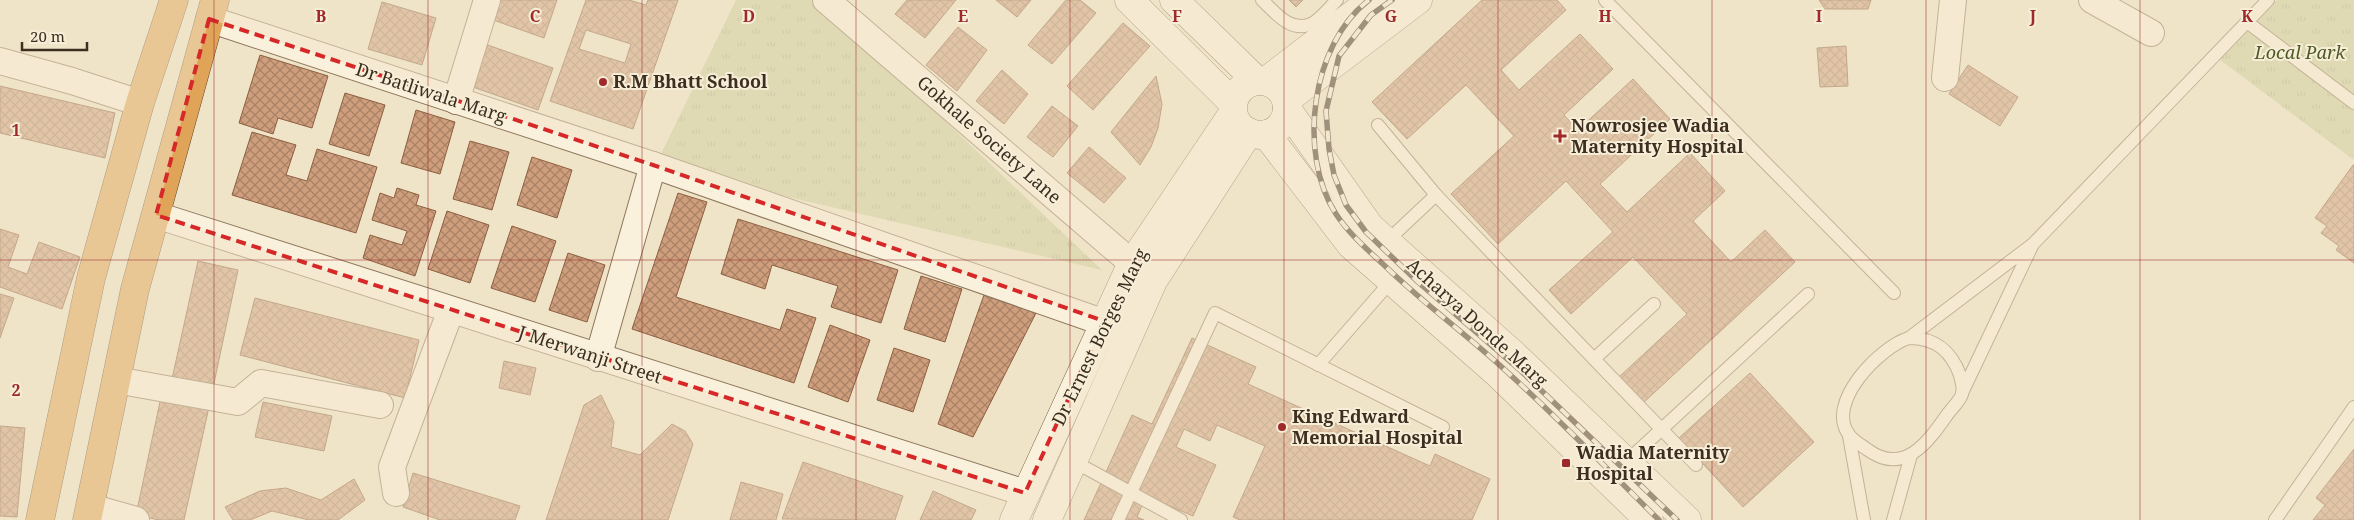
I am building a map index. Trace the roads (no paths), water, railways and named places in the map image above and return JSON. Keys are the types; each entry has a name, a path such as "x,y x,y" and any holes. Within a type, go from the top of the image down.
{"highway":[{"path":"40,520 91,278 140,103 174,0"},
{"path":"88,514 135,289 212,10"}],"main road":[{"name":"Acharya Donde Marg","path":"1129,0 1245,121 1369,238 1513,354 1546,403 1649,520"},
{"path":"1174,0 1262,81 1282,91 1286,104 1281,125 1245,121 1240,88 1262,81 1372,0"},
{"path":"1286,104 1418,0"},
{"name":"Acharya Donde Marg","path":"1286,104 1369,238 1392,280 1496,372 1546,403 1626,462 1686,520"},
{"name":"Dr Ernest Borges Marg","path":"1014,520 1132,263 1245,121"},
{"name":"Dr Ernest Borges Marg","path":"1047,520 1153,281 1245,121"}],"street":[{"path":"456,101 487,0"},
{"name":"Gokhale Society Lane","path":"826,0 1153,281"},
{"path":"1945,78 1953,0"},
{"path":"2107,4 2151,33"},
{"name":"Dr Batliwala Marg","path":"212,10 456,101 653,165 1104,321 1130,332"},
{"path":"0,61 72,81 140,103"},
{"path":"598,358 653,165"},
{"name":"J Merwanji Street","path":"156,215 598,358 1026,493"},
{"path":"396,493 392,467 451,310"},
{"path":"116,380 238,402 261,383 380,406"},
{"path":"1051,438 1076,455"},
{"path":"88,514 136,520"}],"lane":[{"path":"1262,0 1287,24 1303,25 1312,24 1337,0"},
{"path":"1605,0 1894,293"},
{"path":"1864,520 1849,436 1843,416 1844,400 1849,390 1870,366 1898,342 1909,338 2033,244 2268,0"},
{"path":"2247,22 2354,103"},
{"path":"1378,125 1436,195 1696,466"},
{"path":"1369,238 1436,195"},
{"path":"1849,436 1876,455 1897,459 1911,455 1928,443 1962,393 2033,244"},
{"path":"1318,365 1392,280"},
{"path":"1626,462 1660,428 1808,294"},
{"path":"1594,359 1654,304"},
{"path":"1118,520 1215,313 1443,427"},
{"path":"1909,338 1923,338 1949,352 1961,380 1962,393"},
{"path":"2275,520 2354,407"},
{"path":"1076,455 1131,494 1181,520"},
{"path":"1893,520 1911,455"}],"railway":[{"path":"1369,0 1349,19 1334,44 1323,71 1316,101 1314,132 1317,161 1324,189 1336,214 1365,248 1414,293 1525,388 1659,520"},
{"path":"1392,0 1371,15 1339,56 1326,111 1329,149 1334,175 1346,205 1366,232 1418,282 1521,371 1677,520"}],"place":[{"name":"R.M Bhatt School","path":"603,82"},
{"name":"Nowrosjee Wadia Maternity Hospital","path":"1560,136"},
{"name":"King Edward Memorial Hospital","path":"1282,427"},
{"name":"Wadia Maternity Hospital","path":"1566,463"}],"park label":[{"name":"Local Park","path":"2300,53"}]}
